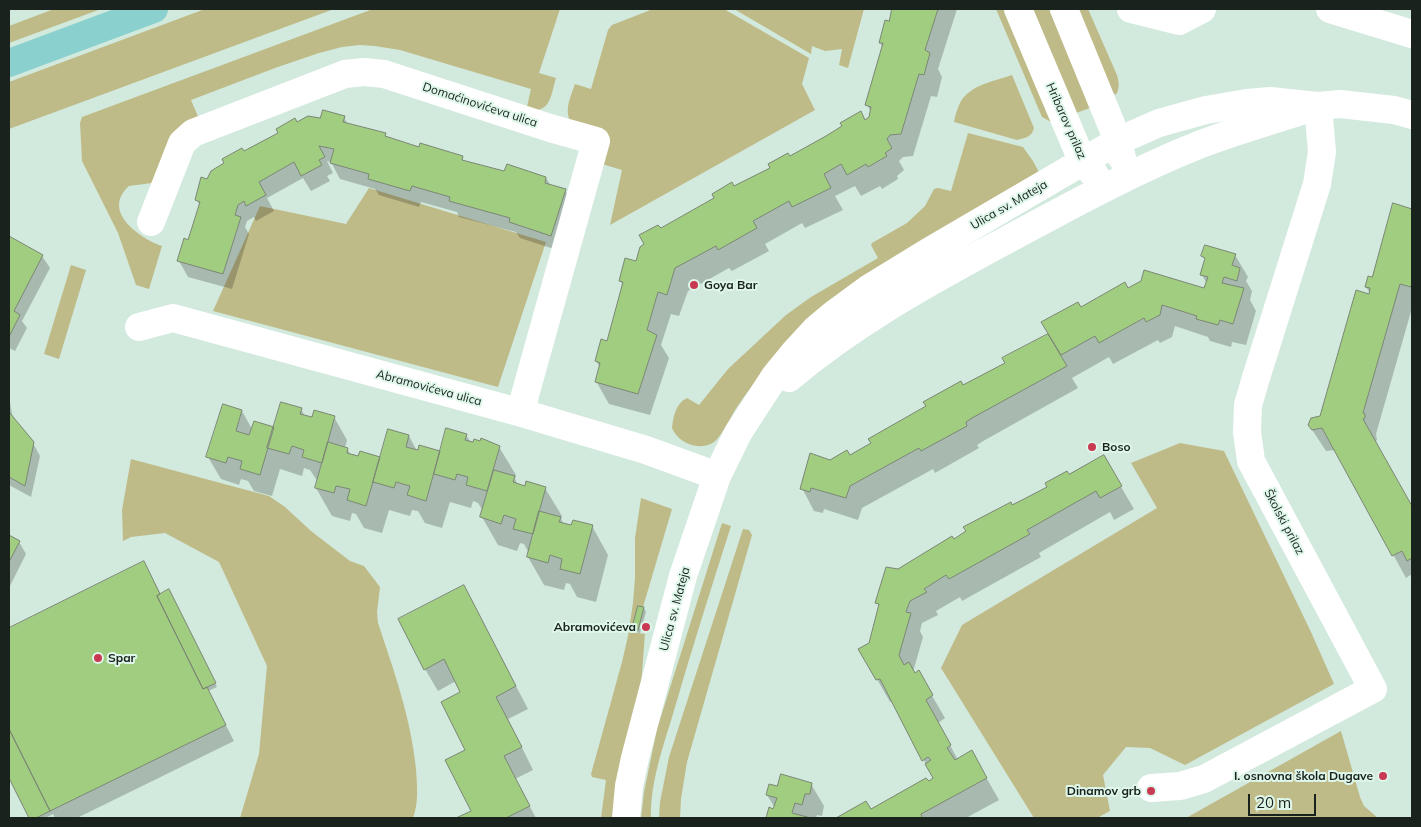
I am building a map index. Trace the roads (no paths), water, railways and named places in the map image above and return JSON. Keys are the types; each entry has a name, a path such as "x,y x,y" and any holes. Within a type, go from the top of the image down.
{"main road":[{"path":"9,63 154,9"}],"street":[{"name":"Hribarov prilaz","path":"1018,9 1066,125 1084,162 1098,177 1116,183"},
{"path":"1064,9 1118,141 1123,164 1122,172 1116,183"},
{"path":"1131,9 1179,21 1202,9"},
{"path":"1330,9 1412,34"},
{"name":"Domaćinovićeva ulica","path":"151,222 182,143 193,133 345,74 364,72 384,74 596,141 525,395 522,413"},
{"name":"Ulica sv. Mateja","path":"626,818 635,758 683,576 717,476 738,433 752,410 793,354 816,329 868,289 891,275 1118,141 1159,122 1206,110 1247,103 1270,102 1318,106 1340,104 1412,114"},
{"name":"Ulica sv. Mateja","path":"752,410 804,366 846,334 964,264 1064,209 1199,145 1236,131 1318,106"},
{"name":"Školski prilaz","path":"1151,788 1180,786 1204,779 1374,689 1251,461 1247,432 1248,405 1317,184 1322,152 1318,106"},
{"name":"Abramovićeva ulica","path":"139,327 173,318 522,413 646,450 717,476"}],"place":[{"name":"Goya Bar","path":"694,285"},
{"name":"Boso","path":"1092,447"},
{"name":"Abramovićeva","path":"646,627"},
{"name":"Spar","path":"98,658"},
{"name":"I. osnovna škola Dugave","path":"1383,776"},
{"name":"Dinamov grb","path":"1151,791"}]}
